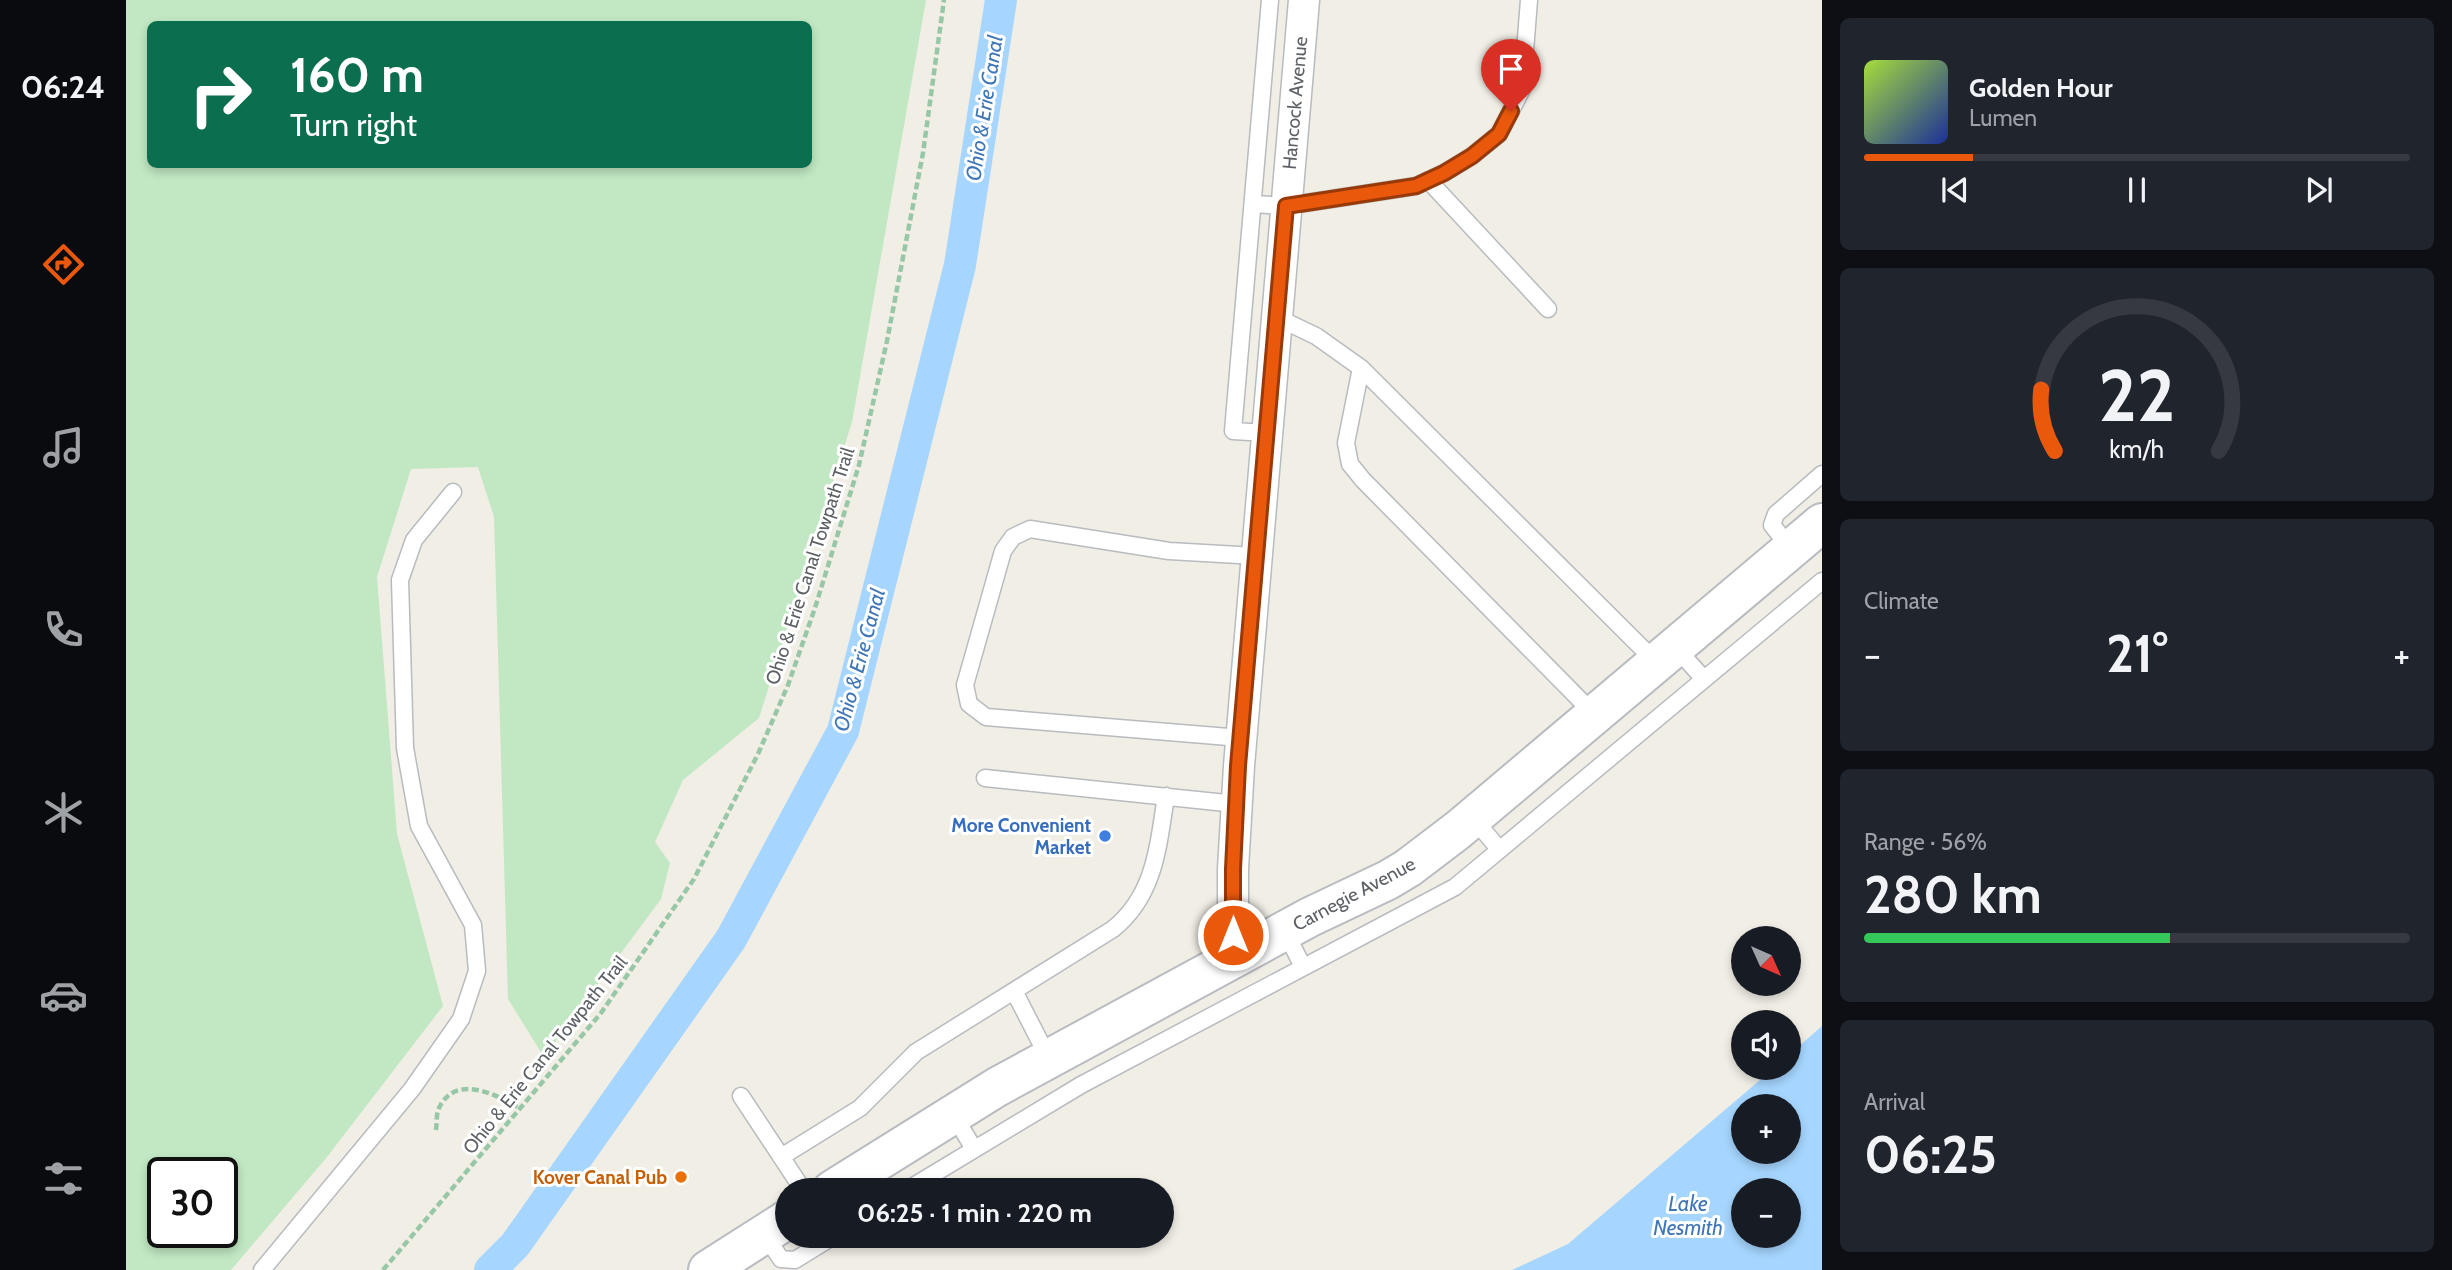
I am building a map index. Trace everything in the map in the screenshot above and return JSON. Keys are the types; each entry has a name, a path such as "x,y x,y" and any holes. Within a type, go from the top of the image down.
{"street":[{"name":"Hancock Avenue","path":"1233,959 1236,804 1267,433 1262,325 1286,206 1277,117 1304,0"},
{"name":"Carnegie Avenue","path":"851,1178 953,1114 1037,1083 1233,959 1285,931 1365,913 1388,880 1425,880 1473,818 1822,523"},
{"path":"708,1270 775,1228"}],"lane":[{"path":"1270,0 1277,117 1254,204 1262,325 1315,336 1361,368 1666,655 1704,679"},
{"path":"1254,204 1286,206 1416,186 1472,156 1499,134 1522,89 1529,0"},
{"path":"1428,180 1548,309"},
{"path":"1361,368 1346,443 1350,464 1595,715"},
{"path":"1791,549 1772,525 1776,514 1822,474"},
{"path":"262,1270 412,1089 461,1019 477,971 473,925 419,826 405,748 400,580 414,541 453,492"},
{"path":"1241,738 986,717 969,704 965,685 1003,551 1013,537 1030,529 1169,551 1256,556"},
{"path":"1425,880 1455,887 1822,581"},
{"path":"985,778 1236,804"},
{"path":"781,1157 860,1108 916,1052 1128,917 1149,881 1156,858 1166,796"},
{"path":"1473,818 1499,849"},
{"path":"927,1178 974,1149 1037,1083 1093,1078 1303,967 1365,913"},
{"path":"1285,931 1303,967"},
{"path":"1014,991 1037,1083"},
{"path":"741,1096 795,1178"},
{"path":"953,1114 974,1149"},
{"path":"779,1248 781,1259 795,1260 814,1248"}],"path":[{"name":"Ohio & Erie Canal Towpath Trail","path":"383,1270 601,1013 694,879 758,754 788,685 815,608 859,465 887,341 918,178 944,0"},
{"path":"436,1130 438,1109 449,1096 462,1090 479,1089 496,1094 522,1109"}],"green space":[{"path":"126,0 926,0 852,422 759,718 683,780 655,842 670,863 661,899 544,1057 508,999 494,517 478,467 411,469 377,577 397,834 443,1006 327,1157 231,1270 126,1270"}],"water":[{"name":"Lake Nesmith","path":"1822,1026 1822,1270 1512,1270 1568,1244 1731,1105 1731,1164 1801,1164 1801,1094 1744,1094 1760,1080 1801,1080 1801,1044"}],"waterway":[{"name":"Ohio & Erie Canal","path":"490,1270 515,1245 731,939 843,731 960,265 1001,0"},
{"name":"Ohio & Erie Canal","path":"494,1266 497,1270"}],"place":[{"name":"More Convenient Market","path":"1105,836"},
{"name":"Kover Canal Pub","path":"681,1177"}],"route":[{"path":"1233,935 1238,766 1286,206 1416,186 1472,156 1499,134 1511,111"}]}
